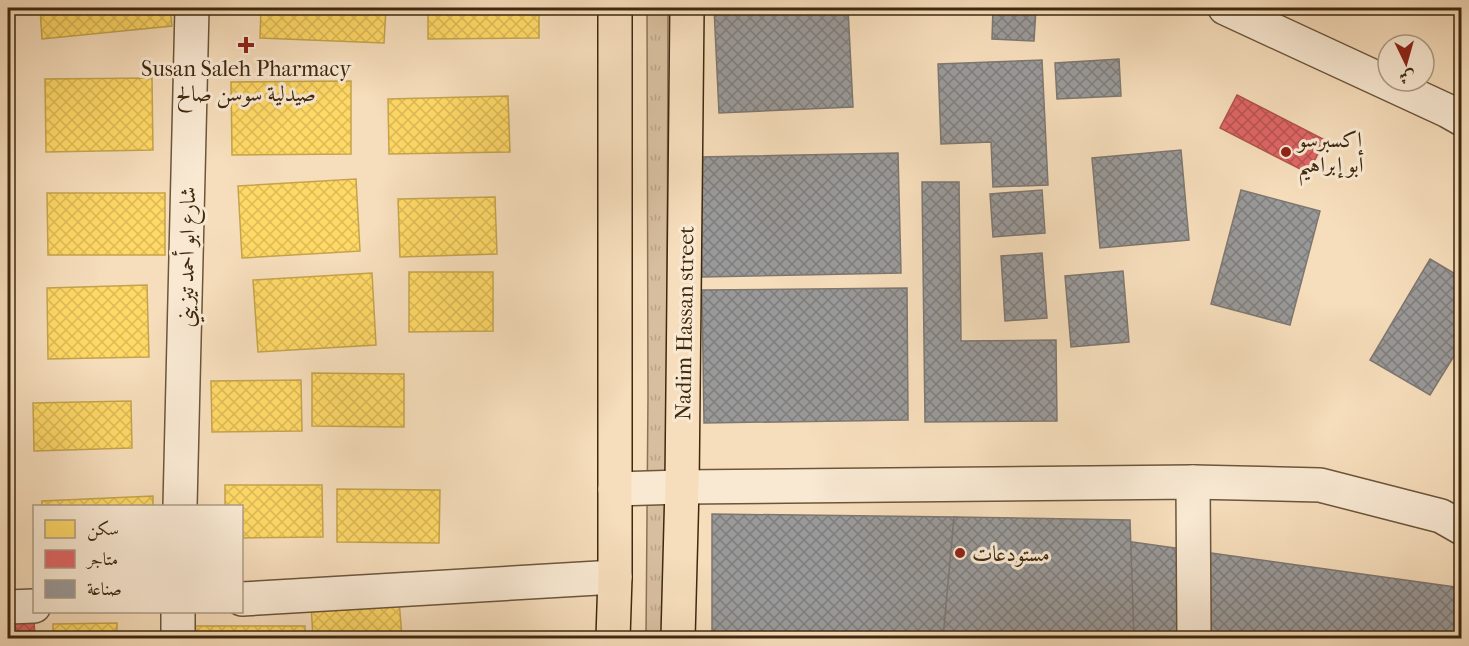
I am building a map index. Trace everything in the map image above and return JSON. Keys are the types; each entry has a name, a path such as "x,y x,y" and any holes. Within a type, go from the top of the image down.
{"main road":[{"path":"613,639 615,577 615,8"},
{"name":"Nadim Hassan street","path":"678,639 682,487 687,8"}],"street":[{"name":"شارع ابو أحمد تيزيني","path":"180,505 192,8"},
{"path":"1225,8 1461,119"},
{"path":"615,489 1193,482 1320,485 1441,516 1461,528"},
{"path":"1193,482 1194,639"},
{"path":"243,599 615,577"},
{"path":"8,607 33,606"},
{"path":"178,613 178,639"}],"green space":[{"path":"647,8 668,8 666,638 646,638"}],"building: سكن":[{"path":"40,8 170,8 172,26 42,39"},
{"path":"261,8 386,8 384,43 260,38"},
{"path":"428,8 539,8 539,38 428,39"},
{"path":"152,78 153,150 46,152 45,79"},
{"path":"351,81 351,154 232,155 231,82"},
{"path":"508,96 510,152 389,154 388,99"},
{"path":"356,179 360,251 242,258 238,186"},
{"path":"47,193 165,193 165,255 48,255"},
{"path":"495,197 497,254 400,257 398,199"},
{"path":"409,272 493,272 493,331 409,332"},
{"path":"372,273 376,345 258,352 253,280"},
{"path":"147,285 149,357 48,359 47,288"},
{"path":"312,373 404,374 404,427 312,426"},
{"path":"301,380 302,431 212,432 211,381"},
{"path":"131,401 132,448 34,451 33,403"},
{"path":"225,485 322,485 323,537 243,538 243,505 225,505"},
{"path":"337,489 440,490 439,543 337,542"},
{"path":"153,496 153,505 42,505 42,501"},
{"path":"399,600 402,638 313,638 311,605"},
{"path":"117,623 117,638 53,638 53,624"},
{"path":"193,626 305,626 305,638 194,638"}],"building: متاجر":[{"path":"1237,95 1325,140 1308,173 1220,128"},
{"path":"34,620 35,638 8,638 8,621"}],"building: صناعة":[{"path":"714,8 848,8 853,107 719,113"},
{"path":"993,8 1036,8 1034,41 992,39"},
{"path":"1119,59 1121,96 1057,99 1055,63"},
{"path":"1042,60 1048,185 993,187 991,142 941,144 938,64"},
{"path":"1181,150 1189,240 1100,248 1092,158"},
{"path":"898,153 901,273 702,277 699,157"},
{"path":"922,182 959,182 961,341 1056,340 1057,421 925,422"},
{"path":"1042,190 1045,233 993,237 990,194"},
{"path":"1241,190 1320,211 1290,325 1211,304"},
{"path":"1042,253 1047,318 1005,321 1001,256"},
{"path":"1430,259 1462,278 1462,343 1430,395 1370,360"},
{"path":"1123,271 1129,342 1071,347 1065,276"},
{"path":"907,288 908,420 704,423 702,290"},
{"name":"مستودعات","path":"712,514 954,517 1462,588 1462,638 712,638"},
{"path":"954,517 1130,520 1134,638 943,638"}],"place":[{"name":"Susan Saleh Pharmacy صيدلية سوسن صالح","path":"246,45"},
{"name":"إكسبرسو أبو إبراهيم","path":"1286,152"},
{"name":"مستودعات","path":"960,553"}]}
